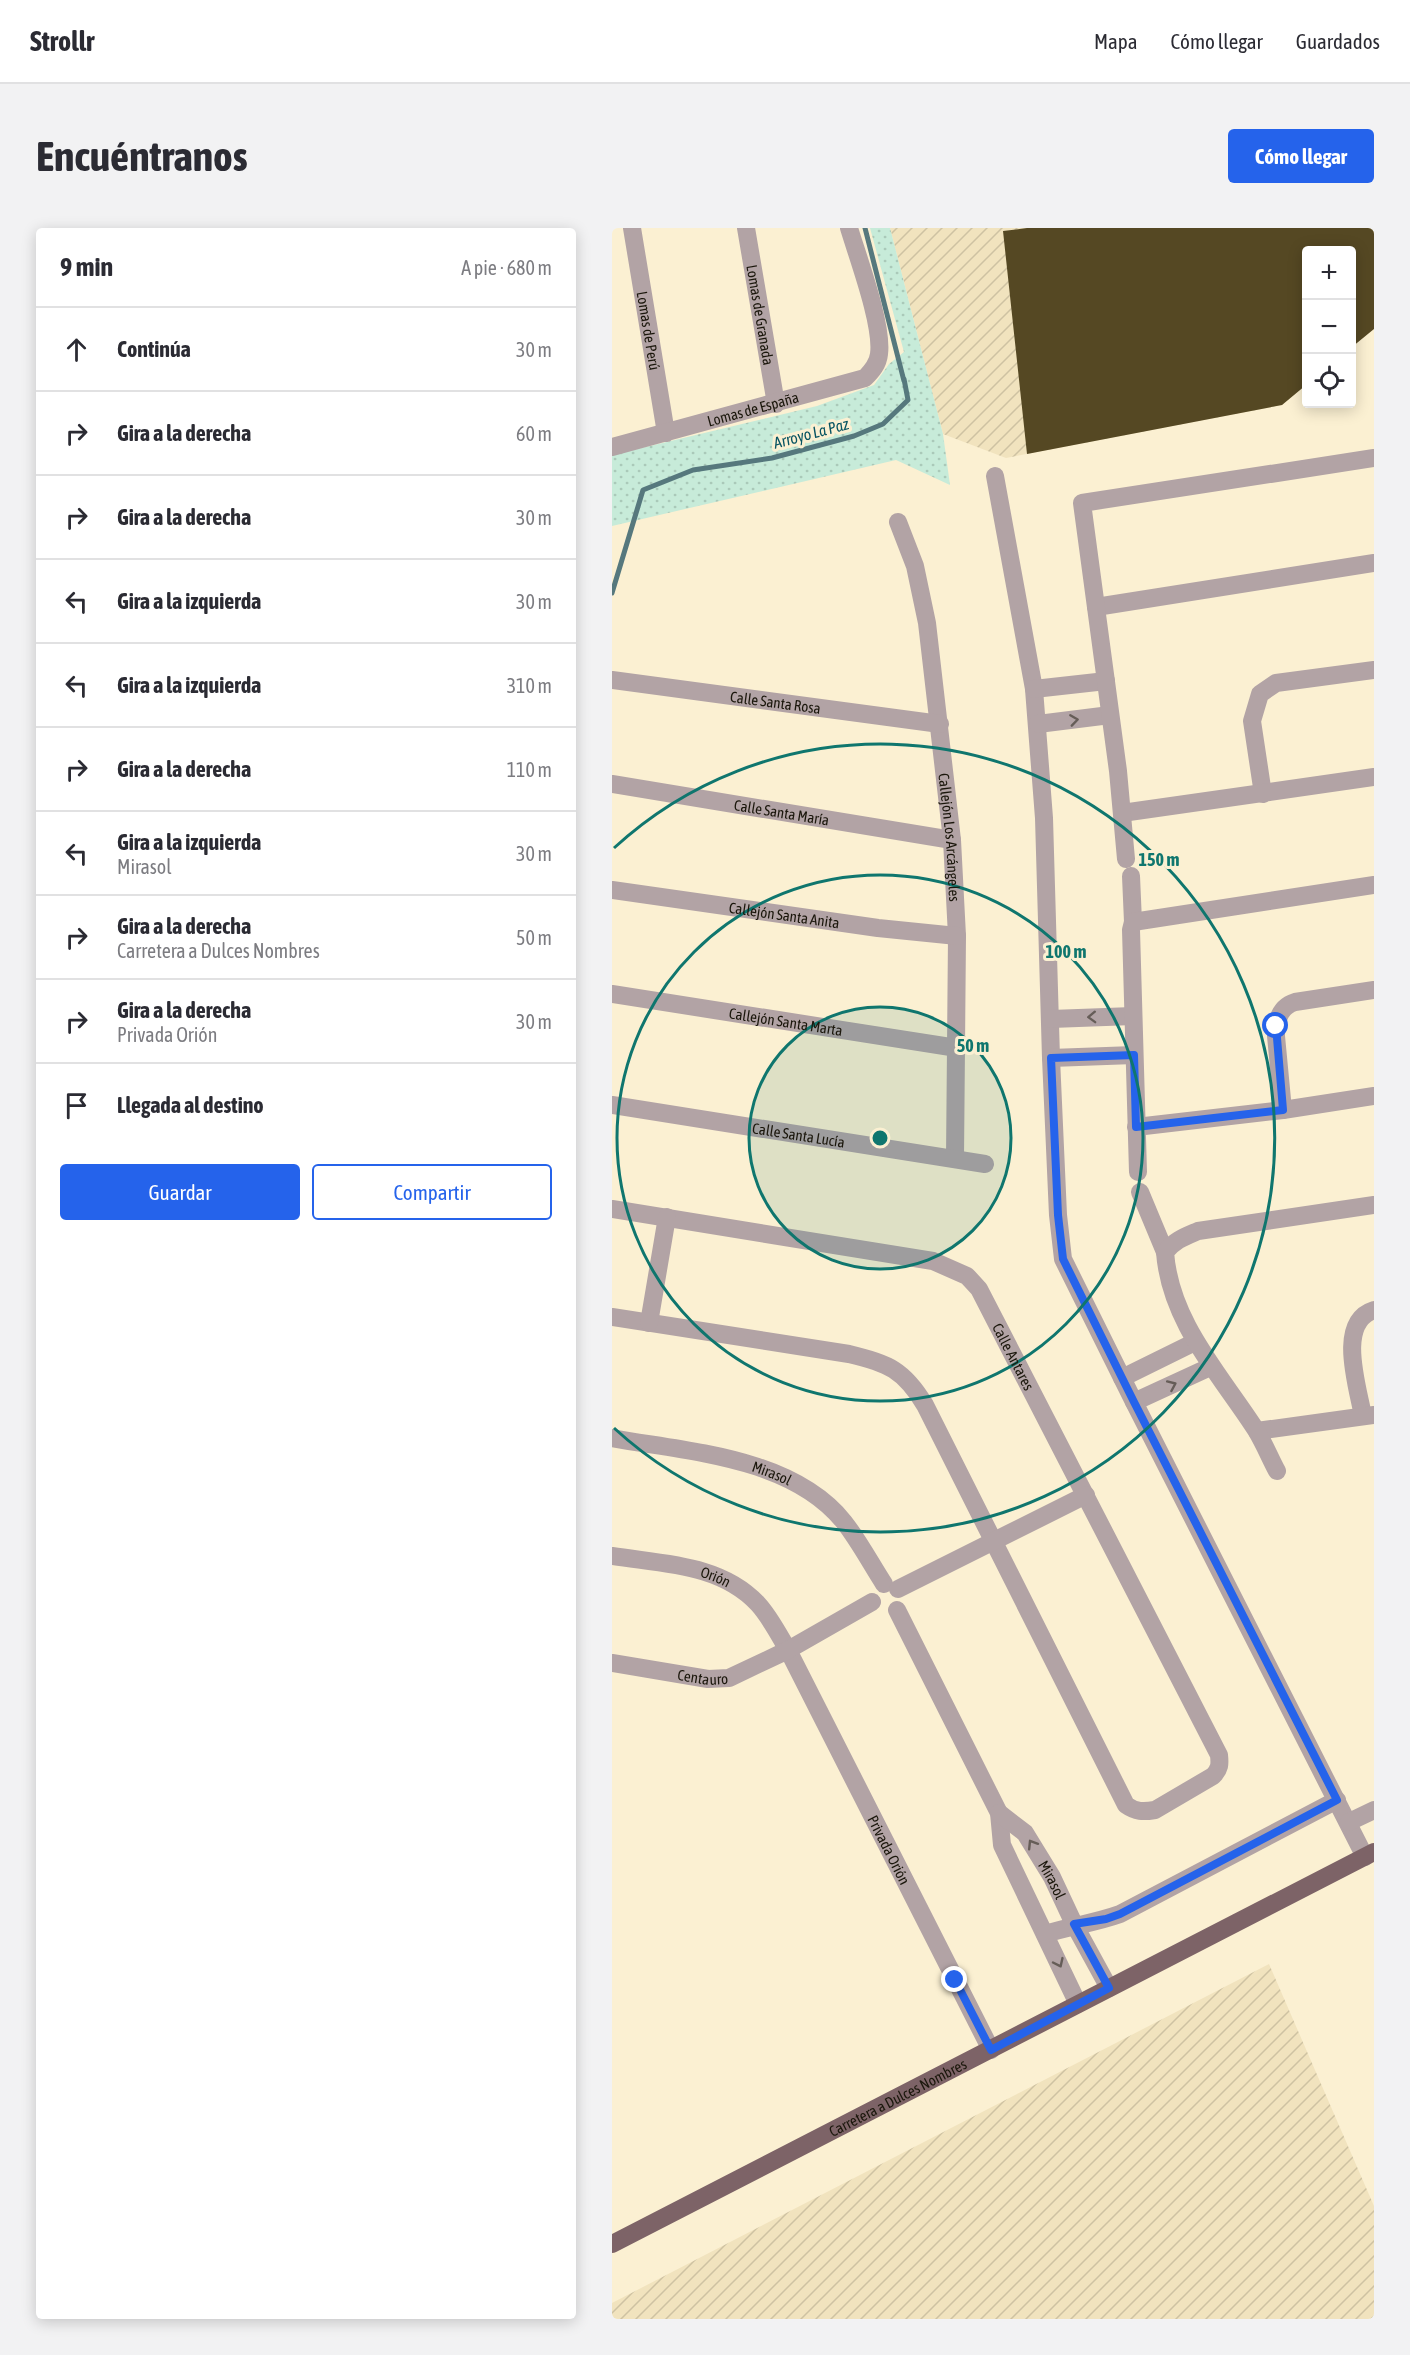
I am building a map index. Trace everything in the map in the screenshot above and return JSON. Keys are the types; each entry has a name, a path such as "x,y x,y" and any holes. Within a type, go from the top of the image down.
{"main road":[{"name":"Carretera a Dulces Nombres","path":"612,2244 1370,1854"}],"street":[{"name":"Lomas de Perú","path":"632,228 666,433"},
{"name":"Lomas de Granada","path":"746,228 776,404"},
{"name":"Lomas de España","path":"612,447 866,378 874,368 879,354 875,318 849,228"},
{"path":"1138,1172 1131,930 1133,922 1106,681 1082,503 1374,458"},
{"path":"995,476 1034,689 1038,724 1044,818 1058,1215 1063,1259 1337,1800 1370,1854"},
{"name":"Callejón Los Arcángeles","path":"898,522 917,578 927,623 952,840 957,936 955,1158"},
{"path":"1096,607 1374,563"},
{"path":"1263,794 1252,721 1260,694 1276,683 1374,670"},
{"name":"Calle Santa Rosa","path":"612,680 940,724"},
{"path":"1034,689 1106,681"},
{"path":"1038,724 1110,715"},
{"path":"1122,813 1374,777"},
{"name":"Calle Santa María","path":"612,784 952,840"},
{"path":"1133,922 1374,885"},
{"name":"Callejón Santa Anita","path":"612,890 866,926 957,936"},
{"path":"1283,1110 1276,1036 1281,1011 1286,1005 1295,1002 1374,990"},
{"name":"Callejón Santa Marta","path":"612,994 957,1048"},
{"path":"1051,1019 1133,1016"},
{"path":"1051,1058 1134,1055"},
{"path":"1136,1127 1283,1110 1374,1096"},
{"name":"Calle Santa Lucía","path":"612,1105 985,1164"},
{"path":"1140,1192 1166,1252 1167,1269 1173,1291 1195,1342 1210,1367 1257,1431 1277,1471"},
{"path":"1166,1252 1173,1243 1198,1231 1374,1205"},
{"name":"Calle Antares","path":"612,1209 933,1261 967,1276 979,1289 1219,1755 1220,1763 1213,1776 1155,1810 1144,1812 1126,1805 993,1543"},
{"path":"650,1323 667,1217"},
{"path":"1257,1431 1368,1415 1352,1336 1358,1320 1374,1310"},
{"path":"612,1317 849,1354 877,1360 895,1369 909,1382 924,1405 993,1543"},
{"path":"1122,1378 1195,1342"},
{"path":"1134,1402 1210,1367"},
{"name":"Mirasol","path":"612,1438 747,1463 783,1476 817,1496 844,1522 891,1586"},
{"path":"891,1586 902,1596 902,1604 890,1614 883,1613 876,1609 872,1602 877,1588 891,1586 993,1543 1086,1496"},
{"name":"Orión","path":"612,1556 690,1568 718,1575 740,1587 760,1606 788,1650"},
{"name":"Centauro","path":"612,1663 720,1679 739,1674 788,1650 872,1602"},
{"name":"Mirasol","path":"897,1610 999,1813 1002,1845 1078,2004"},
{"name":"Privada Orión","path":"788,1650 991,2050"},
{"path":"1045,1934 1074,1924 1106,1919 1120,1914 1337,1800"},
{"path":"1349,1822 1374,1810"},
{"name":"Mirasol","path":"999,1813 1025,1833 1052,1877 1074,1924 1109,1988"}],"shaded area":[{"path":"890,228 1374,228 1374,328 1356,344 1356,246 1302,246 1302,388 1282,405 1006,458 943,434"},
{"path":"1269,1964 1374,2206 1374,2319 612,2319 612,2303"}],"green space":[{"path":"870,228 890,228 943,434 950,485 896,460 612,526 612,455 817,406 874,385 889,364 904,352"}],"building":[{"path":"1027,228 1374,228 1374,329 1356,344 1356,246 1302,246 1302,388 1282,405 1027,454 1003,231"}],"waterway":[{"name":"Arroyo La Paz","path":"865,228 904,381"},
{"name":"Arroyo La Paz","path":"612,593 643,490 693,470 772,458 854,436 883,424 908,400 904,379"}],"route":[{"path":"955,1980 991,2050 1109,1988 1074,1924 1106,1919 1120,1914 1337,1800 1063,1259 1058,1215 1051,1058 1134,1055 1136,1127 1283,1110 1276,1026"}]}
